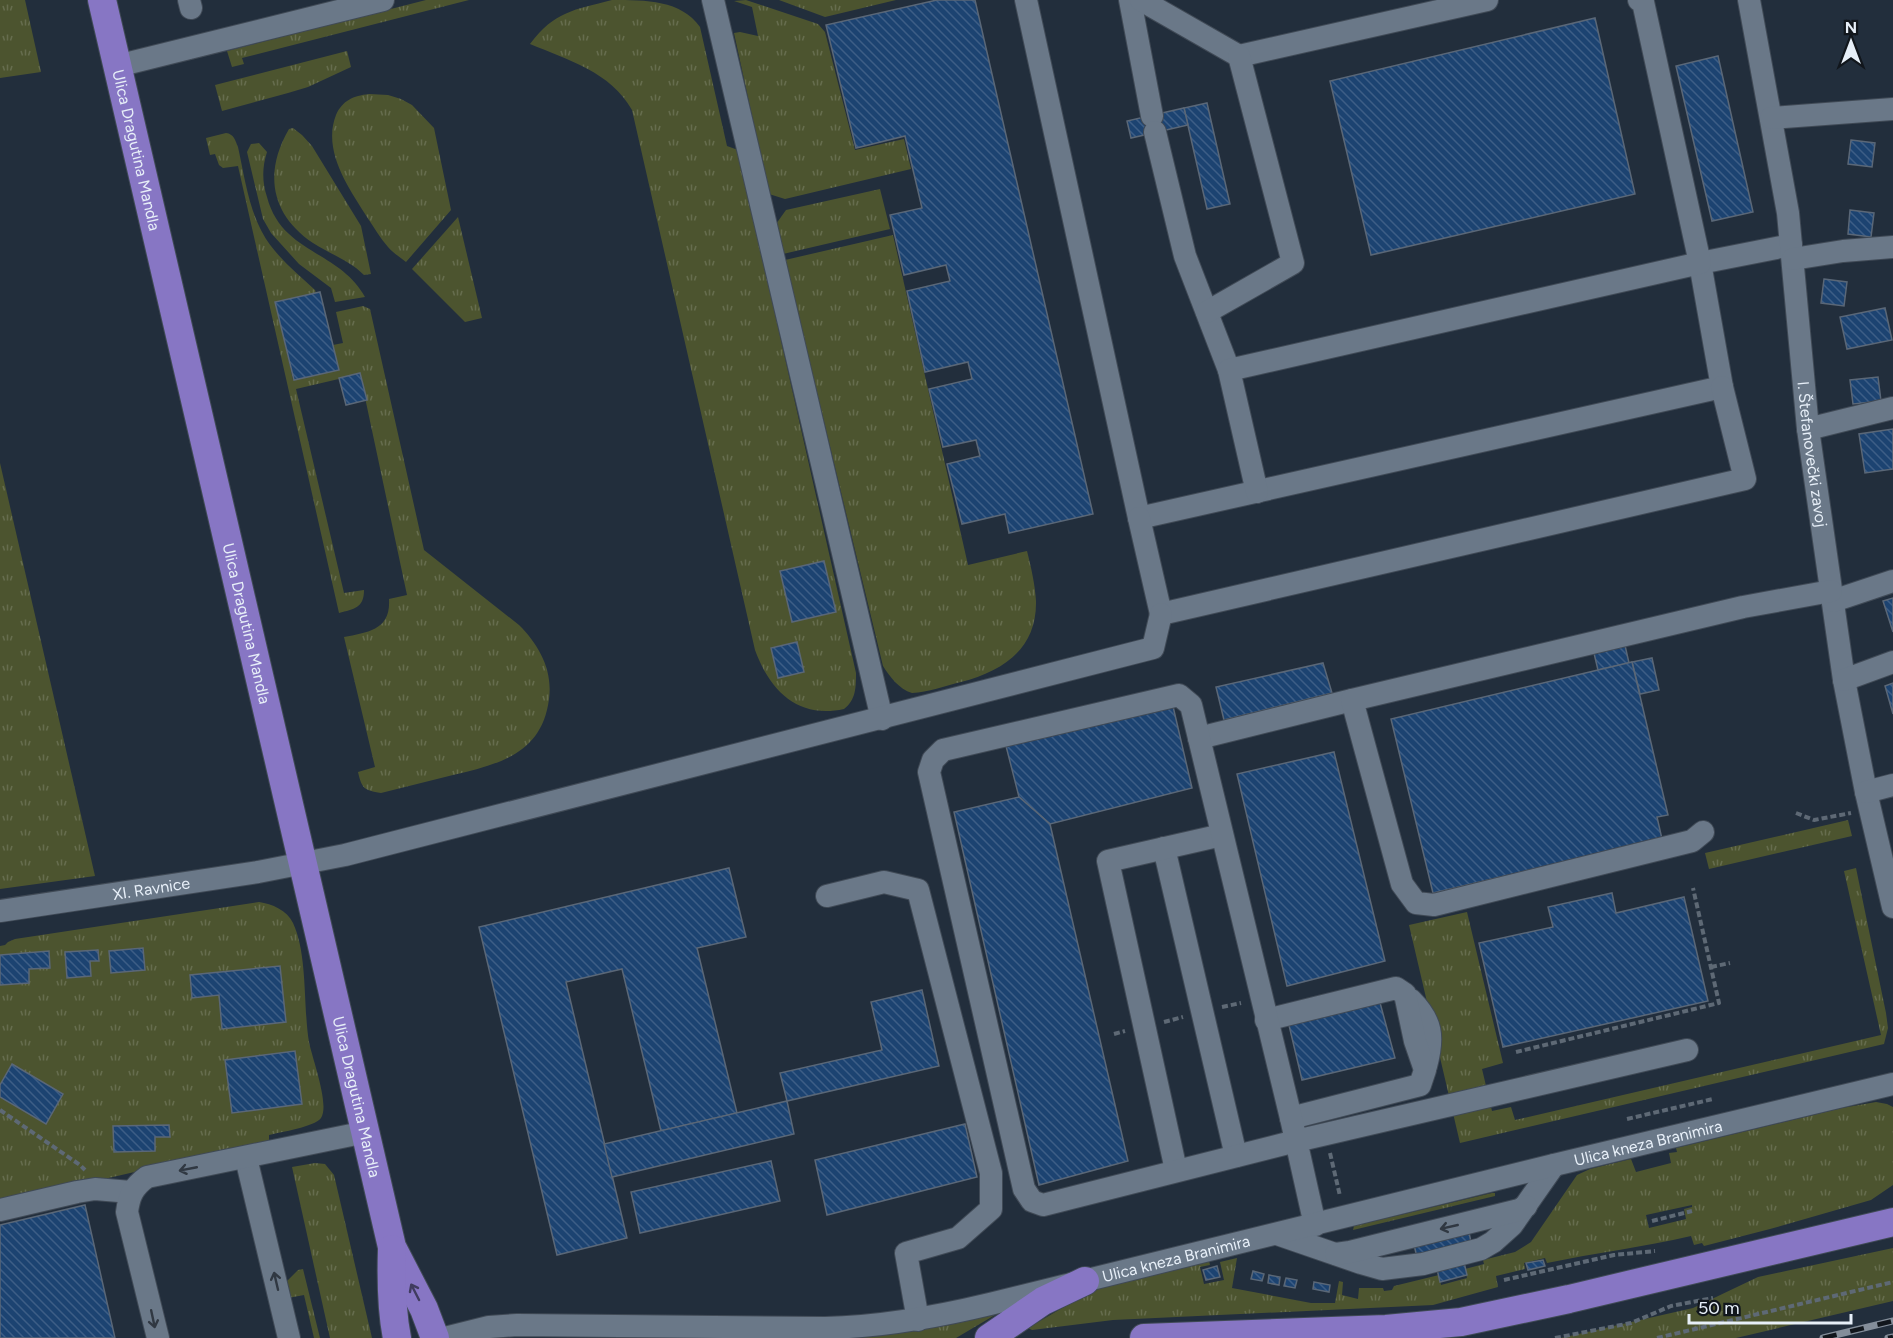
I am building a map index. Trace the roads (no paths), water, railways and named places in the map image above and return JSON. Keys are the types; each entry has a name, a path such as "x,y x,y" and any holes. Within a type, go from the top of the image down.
{"main road":[{"name":"Ulica Dragutina Mandla","path":"102,0 392,1247 424,1309 435,1338"},
{"path":"1144,1338 1386,1329 1461,1322 1569,1299 1881,1225 1893,1208"},
{"name":"Ulica Dragutina Mandla","path":"392,1247 390,1289 397,1338"},
{"path":"989,1338 1043,1301 1084,1281"}],"street":[{"path":"117,66 383,0"},
{"path":"713,0 882,719"},
{"path":"1026,0 1161,615 1745,479 1722,387 1700,263 1642,2 1639,0"},
{"path":"1130,0 1154,124 1185,256 1229,370 1257,492"},
{"path":"1141,0 1239,56 1487,0"},
{"name":"I. Štefanovečki zavoj","path":"1749,0 1788,213 1808,429 1844,680 1866,792 1893,907"},
{"path":"1207,312 1293,263 1239,56"},
{"path":"1771,118 1893,109"},
{"path":"1229,370 1700,263 1792,252 1893,247"},
{"path":"1139,518 1722,387"},
{"path":"1808,429 1893,408"},
{"path":"1199,738 1743,607 1832,596 1893,581"},
{"name":"XI. Ravnice","path":"0,911 235,876 356,853 882,719 1153,648 1161,615"},
{"path":"1844,680 1893,662"},
{"path":"1315,1225 1296,1141 1291,1118 1191,705 1179,695 944,750 933,760 929,772 1024,1190 1032,1201 1043,1205 1296,1141 1686,1050"},
{"path":"1352,700 1402,884 1416,903 1434,905 1692,841 1703,832"},
{"path":"1866,792 1893,785"},
{"path":"1176,1170 1108,861 1222,835"},
{"path":"1164,848 1236,1156"},
{"path":"827,896 884,882 918,890 991,1173 991,1209 958,1238 906,1253 918,1320"},
{"path":"1266,1020 1396,988 1405,994 1415,1041 1425,1070 1420,1085 1291,1118"},
{"path":"1861,1092 1882,1079 1893,1068"},
{"name":"Ulica kneza Branimira","path":"445,1338 489,1327 517,1324 748,1329 842,1328 918,1320 1893,1084"},
{"path":"1861,1092 1893,1099"},
{"path":"158,1338 126,1212 131,1192 136,1184 147,1177 366,1132"},
{"path":"246,1158 289,1338"},
{"path":"1277,1234 1382,1269 1399,1269 1423,1264 1481,1249 1493,1242 1512,1225 1554,1165"},
{"path":"0,1210 77,1192 95,1190 131,1192"},
{"path":"1333,1254 1350,1252 1518,1210 1526,1206"}],"railway":[{"path":"1823,1338 1893,1321"},
{"path":"1888,1338 1893,1337"}]}
